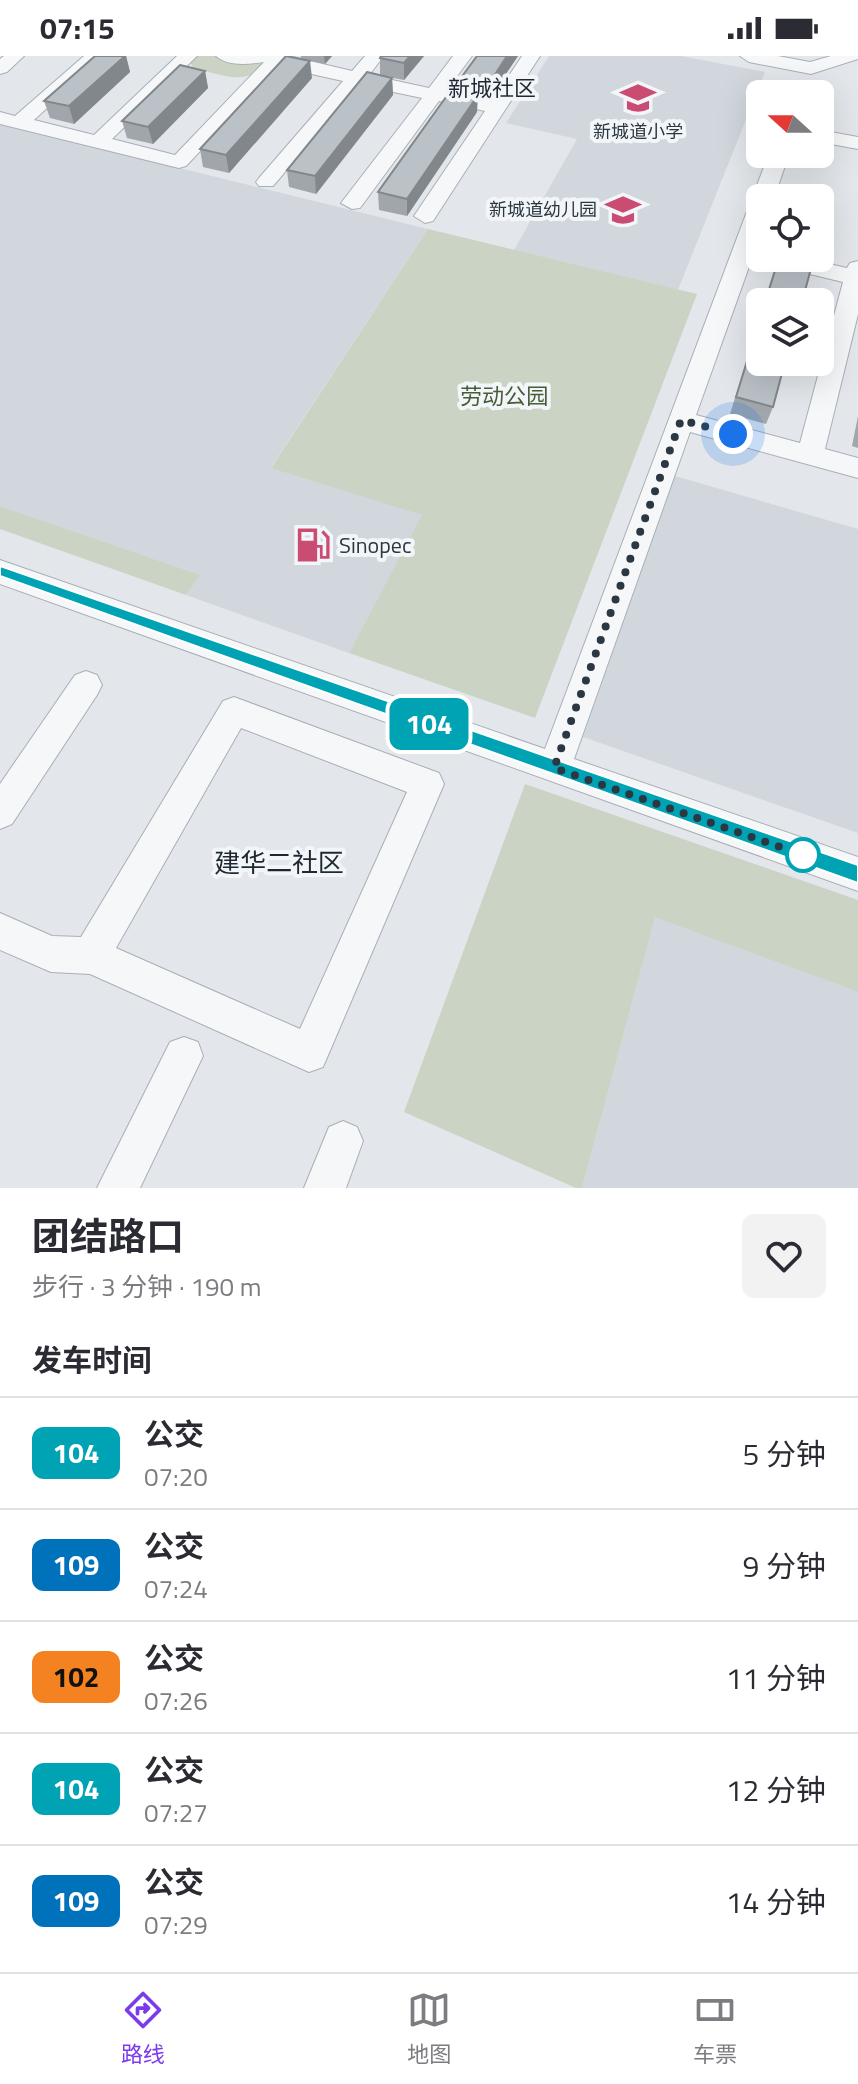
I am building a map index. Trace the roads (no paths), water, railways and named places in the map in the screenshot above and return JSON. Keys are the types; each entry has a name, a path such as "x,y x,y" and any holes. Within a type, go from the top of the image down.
{"street":[{"path":"0,68 15,56"},
{"path":"10,120 95,56"},
{"path":"98,142 188,56"},
{"path":"225,56 250,59 270,57 497,108"},
{"path":"266,182 375,56"},
{"path":"352,203 463,56"},
{"path":"425,216 531,56"},
{"path":"749,56 808,74 851,56"},
{"path":"10,120 179,162 270,57"},
{"path":"834,139 858,143"},
{"path":"554,768 681,420 746,267"},
{"path":"810,455 857,274 834,270"},
{"path":"681,420 858,468"},
{"path":"0,572 858,874"},
{"path":"0,813 86,685"},
{"path":"0,931 51,954 91,956 309,1053 427,784 234,711 91,956"},
{"path":"118,1188 184,1056"},
{"path":"325,1188 343,1141"}],"place":[{"name":"新城道小学","path":"638,98"},
{"name":"新城道幼儿园","path":"623,210"},
{"name":"Sinopec","path":"313,545"}],"district":[{"name":"新城社区","path":"492,88"},
{"name":"建华二社区","path":"279,863"}],"park label":[{"name":"劳动公园","path":"504,396"}]}
